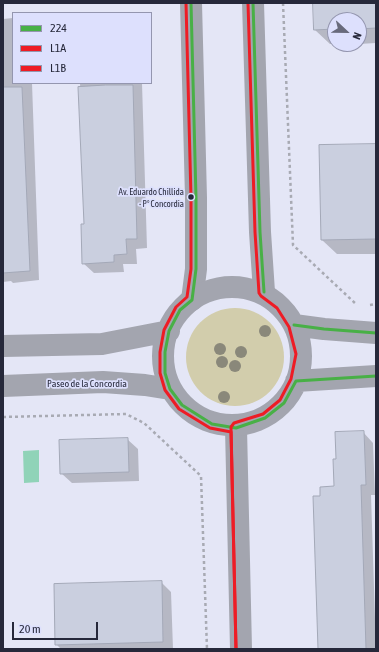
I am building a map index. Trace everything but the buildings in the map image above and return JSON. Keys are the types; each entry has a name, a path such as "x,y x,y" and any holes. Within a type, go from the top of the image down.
{"street":[{"path":"191,3 196,198 196,269 192,300"},
{"path":"253,3 260,232 264,292"},
{"path":"241,286 264,292 281,305 294,325 301,354 296,381 284,403 265,418 236,428 212,424 182,405 170,389 165,373 164,352 169,331 180,310 192,300 215,288 241,286"},
{"path":"294,325 324,330 376,333"},
{"path":"3,346 102,344 169,331"},
{"path":"296,381 376,376"},
{"name":"Paseo de la Concordia","path":"3,386 103,382 145,385 170,389"},
{"path":"236,428 241,649"}],"path":[{"path":"284,3 293,245 356,305 363,305"},
{"path":"369,305 376,304"},
{"path":"3,417 126,414 144,423 201,476 207,649"}],"shaded area":[{"path":"235,308 254,311 270,322 281,338 284,357 281,376 270,392 254,403 235,406 216,403 200,392 189,376 186,357 189,338 200,322 216,311"},
{"path":"39,450 39,482 24,483 23,451"}],"transit line":[{"name":"L1A","path":"186,3 191,198 191,269 187,297 176,307 164,330 160,352 160,373 165,390 179,409 210,428 231,432 236,649"},
{"name":"224","path":"191,3 196,198 196,269 192,300 180,310 169,331 165,352 165,373 170,389 182,405 212,424 236,428 265,418 284,403 296,381 376,376"},
{"name":"L1B","path":"236,649 231,427 234,423 263,414 280,400 291,379 296,354 289,327 277,308 259,293 255,232 248,3"},
{"name":"224","path":"253,3 260,232 264,292"},
{"name":"224","path":"294,325 376,333"}],"place":[{"name":"Av. Eduardo Chillida - Pº Concordia","path":"191,197"}]}
